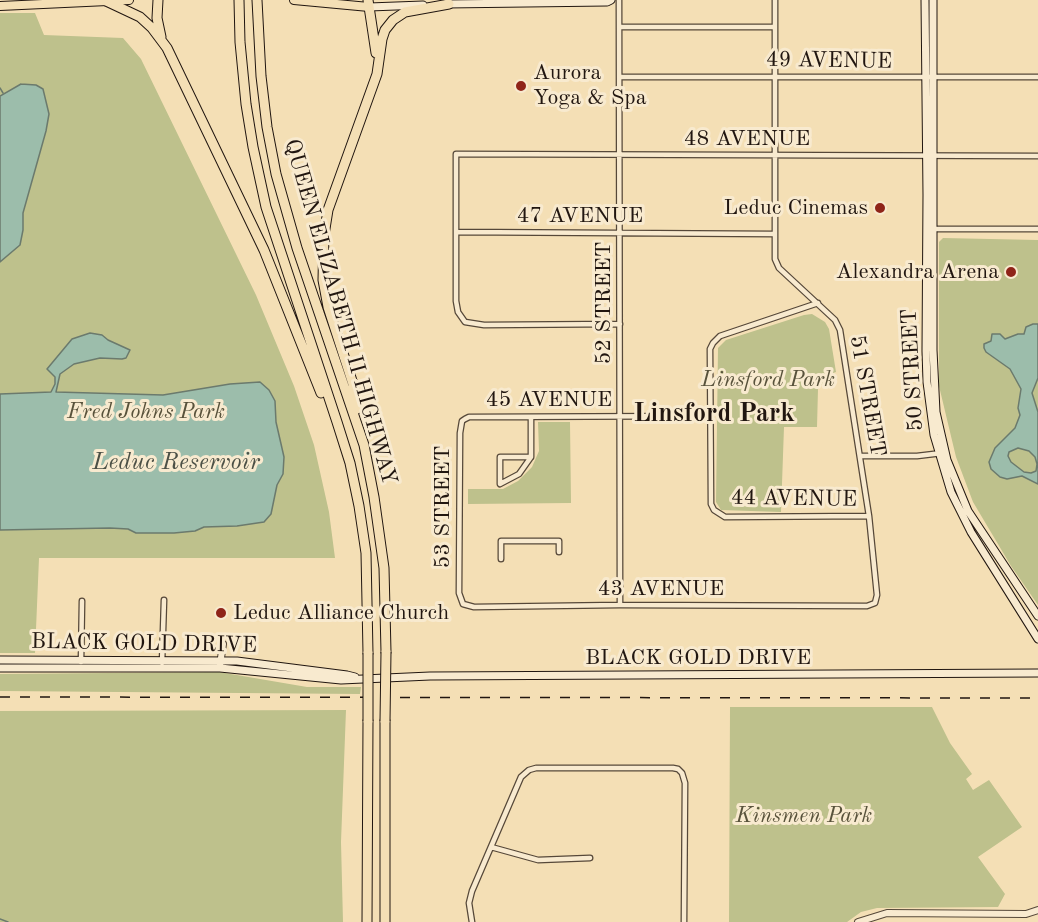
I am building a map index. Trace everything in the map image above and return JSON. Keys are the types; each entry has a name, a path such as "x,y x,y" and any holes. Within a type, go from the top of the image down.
{"highway":[{"path":"158,0 157,18 161,39 264,250 350,463"},
{"name":"QUEEN ELIZABETH II HIGHWAY","path":"239,0 246,104 266,207 350,463 366,553 367,922"},
{"name":"QUEEN ELIZABETH II HIGHWAY","path":"257,0 267,127 276,174 297,248 364,445 381,533 386,652 385,922"},
{"path":"106,1 140,17 161,39"},
{"path":"363,114 376,58 368,4"},
{"path":"364,445 352,384 328,307 323,280 322,255 328,210 377,75 382,39 390,23 405,12 449,4"},
{"path":"361,922 367,864"}],"main road":[{"path":"0,6 129,0"},
{"path":"294,0 368,4 607,2 611,0"},
{"name":"50 STREET","path":"925,0 930,78"},
{"name":"50 STREET","path":"933,0 930,78 930,229 935,399 942,453 951,492 971,532 1038,639"},
{"name":"50 STREET","path":"942,453 968,511 1038,616"},
{"name":"BLACK GOLD DRIVE","path":"0,660 220,664 323,679 1037,672"},
{"name":"BLACK GOLD DRIVE","path":"0,668 81,668 162,664"}],"street":[{"name":"52 STREET","path":"619,0 620,605"},
{"name":"51 STREET","path":"775,0 776,264 835,320 840,330 869,516 877,595 875,603 871,605"},
{"path":"619,27 775,27"},
{"name":"49 AVENUE","path":"620,77 1038,78"},
{"name":"48 AVENUE","path":"457,232 456,154 1038,156"},
{"path":"930,229 1038,229"},
{"path":"457,232 458,312 465,322 484,325 620,324"},
{"name":"47 AVENUE","path":"457,232 775,234"},
{"path":"710,416 710,349 716,339 818,303"},
{"name":"45 AVENUE","path":"462,421 470,417 710,416"},
{"name":"44 AVENUE","path":"710,416 710,497 714,510 719,514 734,517 869,516"},
{"path":"531,417 531,457 519,474 500,484 500,457 531,457"},
{"name":"53 STREET","path":"459,593 462,421"},
{"path":"861,456 917,456 942,453"},
{"path":"501,559 501,541 559,541 559,552"},
{"name":"43 AVENUE","path":"459,593 463,604 474,607 871,605"},
{"path":"162,664 164,600"},
{"path":"81,668 82,601"},
{"path":"220,664 223,644"},
{"path":"472,922 469,909 470,897 521,777 529,770 678,769 682,773 684,783 684,922"},
{"path":"491,847 538,860 590,858"},
{"path":"858,922 887,913 1026,914 1038,910"},
{"path":"942,913 942,922"},
{"path":"1026,914 1027,922"}],"green space":[{"name":"Fred Johns Park","path":"0,13 35,13 44,35 123,38 141,59 256,295 294,386 314,445 329,512 335,558 39,558 35,653 0,653"},
{"path":"943,238 1038,240 1038,605 1011,566 973,502 956,457 939,386 939,242"},
{"name":"Linsford Park","path":"812,314 825,322 829,329 836,372 830,374 818,389 817,427 784,427 781,512 721,510 716,502 718,348 726,340"},
{"path":"538,422 570,422 571,503 468,504 468,489 503,489 518,481 532,467 539,451"},
{"path":"219,672 307,687 361,687 360,694 0,691 0,674"},
{"name":"Kinsmen Park","path":"730,707 932,707 950,743 972,774 966,779 973,790 989,780 1022,827 978,857 1005,894 998,907 877,908 861,912 847,922 729,922"},
{"path":"346,710 341,842 343,922 0,922 0,711"}],"water":[{"path":"21,84 36,85 43,89 49,114 23,213 20,245 0,262 0,96"},
{"path":"1038,324 1038,378 1032,393 1038,412 1038,484 1022,476 1007,479 1000,477 991,469 989,462 995,448 1015,428 1020,415 1018,408 1021,389 1010,369 986,352 984,344 991,341 992,334 1000,334 1005,339 1024,334 1026,327","holes":["1018,448 1029,451 1035,457 1037,464 1036,471 1031,473 1024,472 1011,462 1008,456 1009,452"]},
{"name":"Leduc Reservoir","path":"90,333 102,335 130,350 126,358 100,358 74,364 60,374 56,392 163,395 230,384 260,382 269,390 275,401 276,422 284,457 283,474 277,485 271,514 264,522 204,527 195,531 174,533 136,533 128,529 110,528 0,530 0,394 51,392 55,384 55,377 47,369 72,339"}],"waterway":[{"path":"0,88 3,93"},
{"path":"0,919 8,922"}],"railway":[{"path":"0,697 1038,698"}],"place":[{"name":"Aurora Yoga & Spa","path":"521,86"},
{"name":"Leduc Cinemas","path":"880,208"},
{"name":"Alexandra Arena","path":"1011,272"},
{"name":"Leduc Alliance Church","path":"221,613"}],"district":[{"name":"Linsford Park","path":"714,414"}]}
